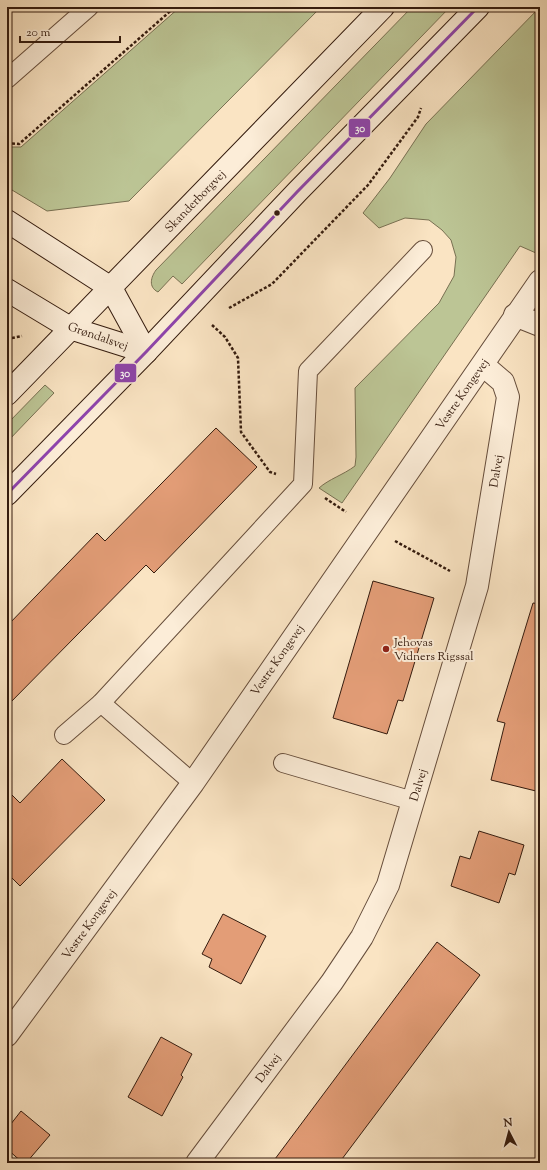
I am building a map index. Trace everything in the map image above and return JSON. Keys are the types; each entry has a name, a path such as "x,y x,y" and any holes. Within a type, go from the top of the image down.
{"street":[{"name":"Skanderborgvej","path":"7,394 383,7"},
{"path":"7,494 146,352 297,192 478,7"},
{"name":"Grøndalsvej","path":"7,221 111,288 146,352"},
{"name":"Vestre Kongevej","path":"7,1035 193,783 483,364 515,315 540,281"},
{"name":"Grøndalsvej","path":"7,290 70,328 146,352"},
{"path":"515,315 540,325"},
{"name":"Dalvej","path":"197,1163 332,982 362,937 388,886 477,586 508,397 503,382 483,364"}],"lane":[{"path":"7,80 89,7"},
{"path":"64,736 101,702 303,484 308,371 423,250"},
{"path":"101,702 193,783"},
{"path":"283,763 413,801"}],"path":[{"path":"7,143 18,144 175,7"},
{"path":"226,310 272,284 368,185 418,117 423,103"},
{"path":"207,320 225,337 238,358 241,432 270,472 303,484"}],"green space":[{"path":"180,7 321,7 129,201 47,211 7,187 7,147 21,147"},
{"path":"412,7 450,7 182,284 173,276 158,292 155,290 151,282 156,270"},
{"path":"540,7 540,248 536,253 520,246 342,503 319,488 355,466 355,388 439,303 454,276 456,257 451,240 442,230 429,220 405,218 379,228 363,213 390,178 426,124"},
{"path":"45,385 54,393 7,442 7,424"}],"building":[{"path":"216,428 257,467 154,573 146,565 7,706 7,626 97,533 105,541"},
{"name":"Jehovas Vidners Rigssal","path":"373,581 434,598 403,701 398,700 387,734 333,718"},
{"path":"533,603 540,604 540,792 491,780 505,723 497,721"},
{"path":"62,759 105,800 20,886 7,873 7,790 20,803"},
{"path":"479,831 524,845 515,875 509,873 499,903 451,886 460,856 470,859"},
{"path":"223,914 266,936 241,984 209,967 212,959 202,954"},
{"path":"437,942 480,975 339,1163 272,1163"},
{"path":"161,1037 192,1054 181,1075 183,1077 162,1116 128,1097"},
{"path":"21,1111 50,1135 26,1163 23,1163 7,1149 7,1129"}],"transit line":[{"name":"30","path":"7,494 146,352 297,192 478,7"}],"place":[{"name":"Jehovas Vidners Rigssal","path":"386,649"}]}
